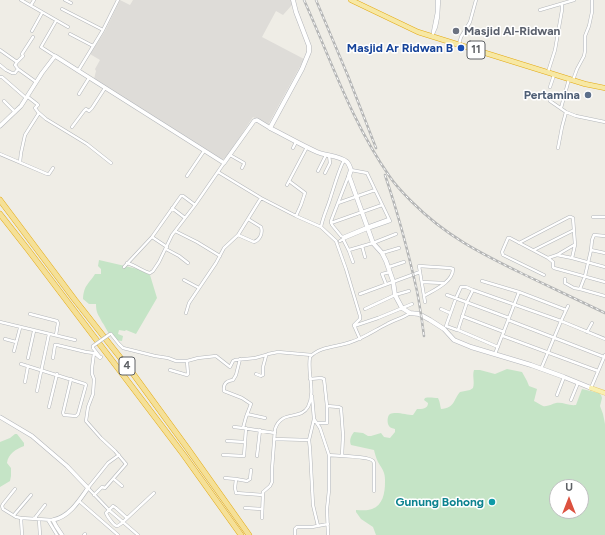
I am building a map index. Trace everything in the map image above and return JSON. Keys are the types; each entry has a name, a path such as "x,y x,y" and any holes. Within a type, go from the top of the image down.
{"highway":[{"name":"11","path":"351,0 418,32 432,34 459,45 590,86 605,88"},
{"name":"4","path":"0,200 75,300 134,375 249,535"},
{"name":"4","path":"0,214 30,251 178,448 241,535"}],"main road":[{"path":"293,0 310,49 302,69 270,128 307,147 338,157 348,163 351,170 349,176 367,228 373,243 382,253 390,269 395,295 402,308 410,313 419,314 430,320 444,329 454,340 471,347 564,377 605,393"}],"street":[{"path":"20,0 68,27"},
{"path":"31,5 34,0"},
{"path":"65,0 71,4"},
{"path":"78,71 103,30 118,0"},
{"path":"432,34 436,28 438,17 438,0"},
{"path":"459,45 461,37 468,26 476,0"},
{"path":"540,10 574,0"},
{"path":"560,108 571,80 584,56 585,36 592,12 592,0"},
{"path":"548,72 555,50 562,10 561,4"},
{"path":"62,9 103,30"},
{"path":"32,31 42,13"},
{"path":"56,21 41,47 224,163"},
{"path":"70,34 93,46"},
{"path":"33,37 22,54 23,56 15,65 18,69 36,82"},
{"path":"0,50 17,62"},
{"path":"0,126 22,106 36,82 55,56"},
{"path":"0,65 12,73 18,69"},
{"path":"550,87 554,74"},
{"path":"0,77 37,104 38,105 35,108 49,122 90,147 111,162"},
{"path":"79,94 90,78"},
{"path":"72,127 86,109 89,111 92,108 105,88"},
{"path":"550,100 566,112 576,116 605,122"},
{"path":"4,101 15,112"},
{"path":"558,148 566,112"},
{"path":"20,162 25,135 39,113"},
{"path":"127,263 132,264 145,272 152,272 159,262 175,231 195,205 254,120 257,120 270,128"},
{"path":"293,148 296,142"},
{"path":"287,185 307,147"},
{"path":"188,176 204,151"},
{"path":"0,154 47,174 49,174 53,168"},
{"path":"230,155 244,163 242,168"},
{"path":"318,171 328,155"},
{"path":"325,173 330,163 328,155"},
{"path":"321,227 336,178 344,160"},
{"path":"331,223 343,237 390,221 367,173 351,170"},
{"path":"218,172 261,198 321,227 336,241 346,268 360,316 360,319 354,326"},
{"path":"331,223 349,176"},
{"path":"289,181 306,193 296,216"},
{"path":"338,203 375,190"},
{"path":"124,267 152,237 182,196 195,205"},
{"path":"186,313 188,304 227,245 238,235 261,198"},
{"path":"331,223 382,205"},
{"path":"172,208 185,218"},
{"path":"519,243 571,217 573,218 575,245 572,258"},
{"path":"593,217 605,217"},
{"path":"238,235 254,242 257,241 262,231 261,227 248,219"},
{"path":"340,241 367,228"},
{"path":"534,250 574,230"},
{"path":"175,231 220,256"},
{"path":"349,250 396,234"},
{"path":"580,289 585,276 594,235 605,236"},
{"path":"152,237 188,263"},
{"path":"544,275 503,255 502,252 508,238 548,258 553,262 554,268 605,282"},
{"path":"343,239 353,262"},
{"path":"548,258 557,255 575,245"},
{"path":"362,246 365,257"},
{"path":"382,253 400,248"},
{"path":"591,250 605,253"},
{"path":"557,255 605,267"},
{"path":"386,284 382,274 404,262"},
{"path":"424,296 444,283 452,275 454,270 452,268 419,266 424,296 426,302"},
{"path":"360,294 420,272"},
{"path":"565,279 564,283 574,288 605,296"},
{"path":"184,280 199,288"},
{"path":"482,281 519,292 566,310"},
{"path":"422,282 444,283"},
{"path":"498,347 446,326 461,287 466,287 561,321 605,339"},
{"path":"457,330 473,290"},
{"path":"364,309 395,295 409,291"},
{"path":"495,354 519,292"},
{"path":"447,295 605,356 592,388"},
{"path":"354,326 412,304"},
{"path":"541,369 568,306"},
{"path":"441,309 450,313"},
{"path":"53,358 55,345 94,353 101,357 93,346 111,334 123,348 176,361 187,362 214,355 230,367 233,361 255,358 278,352 312,355 320,350 350,343 360,339 410,313"},
{"path":"30,314 57,321 56,335"},
{"path":"462,316 504,332"},
{"path":"0,322 75,340"},
{"path":"587,332 592,323"},
{"path":"354,326 360,339"},
{"path":"14,351 20,328"},
{"path":"28,358 34,331"},
{"path":"37,391 49,334"},
{"path":"502,336 598,371"},
{"path":"5,339 16,342"},
{"path":"94,353 92,368 94,379 93,394 88,407 86,421 126,464 105,488 102,487 94,495"},
{"path":"256,374 261,376 263,375 266,355"},
{"path":"312,355 310,360 310,379 314,419 309,440 313,505 318,526"},
{"path":"223,455 244,456 245,428 247,414 251,406 250,403 242,398 224,392 225,383 233,380 235,377 240,359"},
{"path":"170,370 186,375 188,374 187,362"},
{"path":"22,364 57,374 85,383 86,385 78,414 76,416 64,415 63,413 72,379"},
{"path":"25,382 28,366"},
{"path":"49,407 57,374"},
{"path":"557,395 564,377"},
{"path":"310,379 324,379 327,423 317,423"},
{"path":"571,400 578,383"},
{"path":"262,518 263,492 272,482 276,425 281,419 306,410 312,395"},
{"path":"327,406 341,408 343,435 342,456"},
{"path":"247,414 265,418"},
{"path":"0,417 32,436 67,466 109,510 138,535"},
{"path":"314,419 325,442 329,455 329,490 326,509 328,535"},
{"path":"234,427 275,433"},
{"path":"257,456 260,430"},
{"path":"274,440 309,440"},
{"path":"227,441 245,442"},
{"path":"15,489 2,505 3,509 21,518 34,520 53,520 63,517 79,501 108,463 118,455"},
{"path":"329,455 365,458 374,462 374,490"},
{"path":"225,478 247,481 251,479 251,470"},
{"path":"114,479 122,486"},
{"path":"236,479 236,494 263,495"},
{"path":"127,518 114,506 112,506 106,514 115,525 118,526 123,522 154,492"},
{"path":"14,515 31,495"},
{"path":"79,501 118,535"},
{"path":"34,520 45,505"},
{"path":"245,508 262,509"},
{"path":"21,518 22,535"},
{"path":"39,520 40,535"},
{"path":"48,520 57,535"},
{"path":"53,520 62,535"},
{"path":"295,535 295,529 297,527 328,524"}],"shaded area":[{"path":"120,0 130,5 133,0 292,0 292,5 283,15 276,11 262,37 304,59 268,125 253,117 226,158 221,160 94,79 95,69 100,60 90,54 105,31"}],"green space":[{"path":"99,260 138,269 150,275 157,298 136,334 126,330 119,330 118,334 123,336 122,341 114,339 109,334 96,309 96,304 89,304 83,299 84,291 88,283 95,274 101,274 101,269 98,266"},
{"path":"507,369 522,372 529,386 537,389 534,401 543,406 556,403 576,405 582,389 599,393 601,395 602,398 600,406 605,424 605,535 376,535 373,527 361,519 356,510 370,510 379,505 381,502 384,494 385,475 377,460 374,450 351,445 350,441 354,432 363,433 368,436 381,433 384,437 390,438 395,432 395,429 388,425 388,418 390,414 398,413 413,415 417,409 426,408 428,403 424,400 425,398 438,398 441,409 449,407 460,392 473,388 474,370 495,374"},
{"path":"17,434 24,443 24,446 15,450 9,457 7,463 11,468 10,481 0,487 0,442"}],"railway":[{"path":"304,0 343,91 364,135 390,177 403,193 438,225 464,243 507,266 605,313"},
{"path":"316,0 376,148"},
{"path":"385,175 410,261 418,297 424,336"}],"place":[{"name":"Masjid Al-Ridwan","path":"456,31"},
{"name":"Masjid Ar Ridwan B","path":"461,48"},
{"name":"Pertamina","path":"588,95"},
{"name":"Gunung Bohong","path":"492,502"}]}
